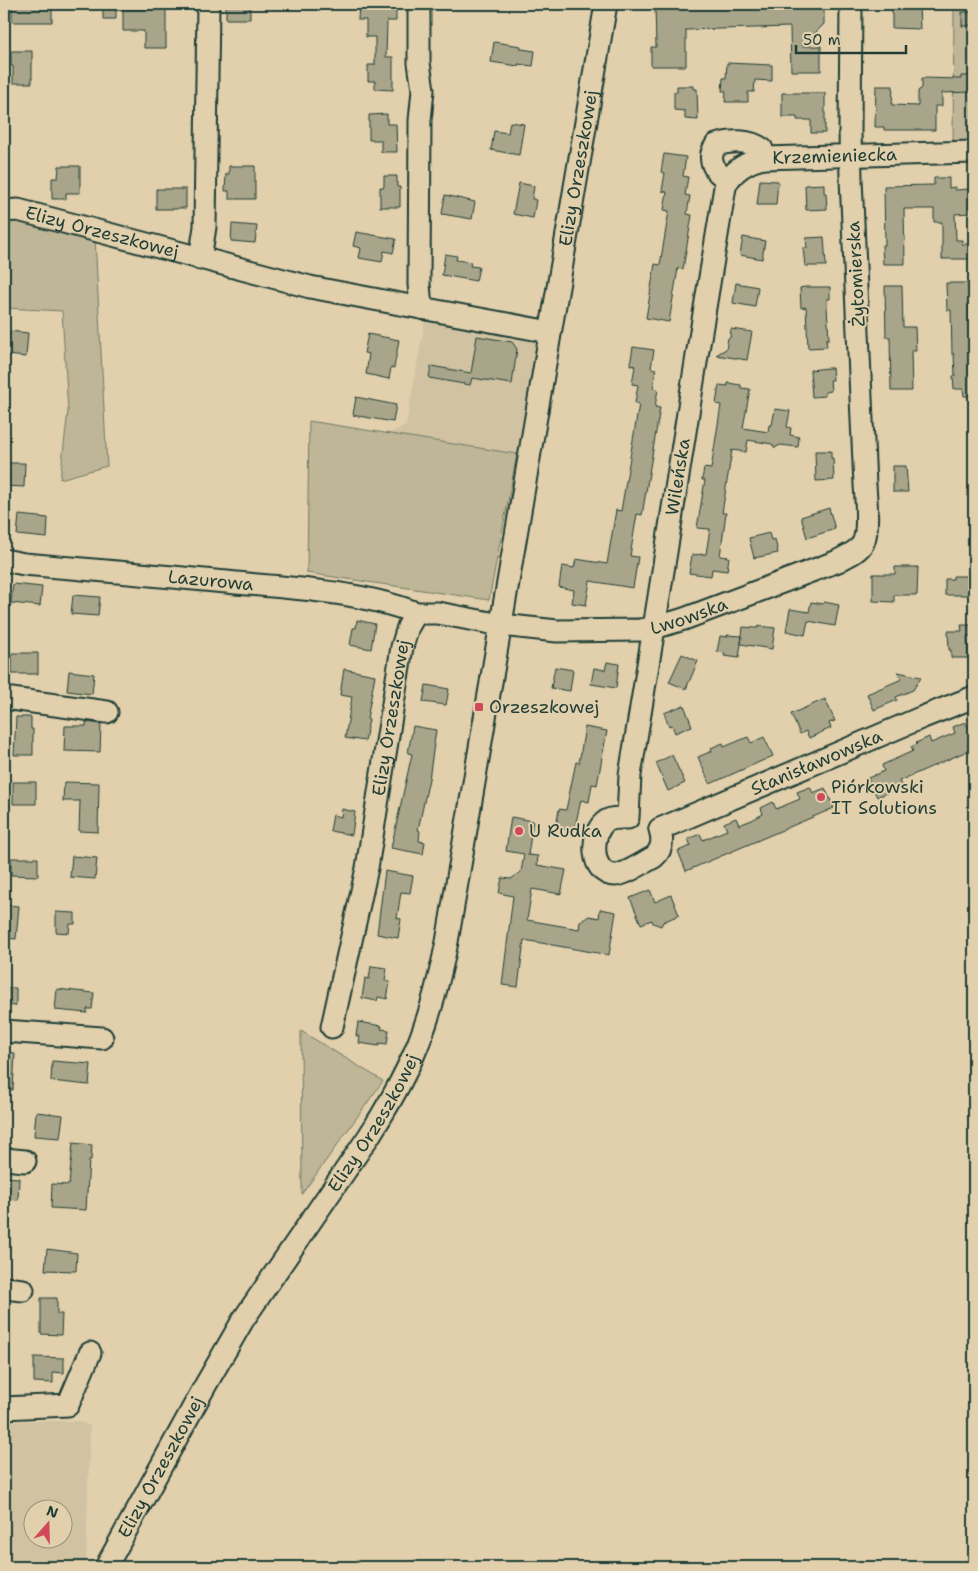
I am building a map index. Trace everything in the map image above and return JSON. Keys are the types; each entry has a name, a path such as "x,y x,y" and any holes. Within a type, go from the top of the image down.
{"street":[{"name":"Elizy Orzeszkowej","path":"200,259 205,228 208,4"},
{"path":"419,4 420,64 423,90 420,121 419,284 421,308"},
{"name":"Elizy Orzeszkowej","path":"106,1567 243,1320 369,1136 386,1108 411,1060 428,1018 443,962 606,4"},
{"name":"Żytomierska","path":"851,4 851,156 866,485 866,532 863,544"},
{"name":"Krzemieniecka","path":"728,180 720,176 714,167 712,156 716,145 732,142 749,143 762,149 764,158 974,152"},
{"path":"728,180 748,163 764,158"},
{"name":"Wileńska","path":"628,818 630,775 697,356 728,180"},
{"name":"Elizy Orzeszkowej","path":"4,211 18,210 310,287 550,332"},
{"name":"Lwowska","path":"501,625 557,631 640,630 654,628 684,619 838,561 856,551 863,544"},
{"name":"Lazurowa","path":"4,560 24,564 282,587 348,596 400,606 416,613"},
{"name":"Elizy Orzeszkowej","path":"332,1027 367,868 402,647 408,627 416,613"},
{"path":"416,613 438,613 501,625"},
{"name":"Stanisławowska","path":"660,829 974,697"},
{"path":"4,698 107,712"},
{"path":"628,818 660,829 663,841 658,854 654,857 621,874 614,875 600,868 595,859 596,840 604,823 611,819 628,818"},
{"path":"4,1031 102,1038"},
{"path":"4,1159 25,1161"},
{"path":"4,1408 68,1406 90,1353"}],"shaded area":[{"path":"954,4 974,4 974,141 953,142"},
{"path":"4,200 95,238 107,466 60,479 68,411 62,311 4,308"},
{"path":"425,321 536,342 517,454 390,434 406,424"},
{"path":"309,421 517,454 489,600 307,573"},
{"path":"301,1031 383,1081 302,1194"},
{"path":"4,1421 78,1421 90,1426 86,1567 4,1567"}],"building":[{"path":"12,4 52,4 52,22 12,22"},
{"path":"103,4 116,4 116,19 103,19"},
{"path":"226,4 250,4 250,19 226,19"},
{"path":"359,4 396,4 396,21 387,21 386,57 393,57 393,90 375,89 375,81 368,81 368,65 375,65 375,37 366,37 366,20 358,20"},
{"path":"655,4 824,4 824,24 802,46 821,46 821,71 791,71 790,27 686,30 686,66 651,66 651,47 656,47"},
{"path":"892,4 919,4 920,29 892,28"},
{"path":"123,9 166,9 166,48 144,48 144,31 123,31"},
{"path":"962,12 974,12 974,25 962,26"},
{"path":"494,42 521,46 521,49 535,51 533,66 491,62"},
{"path":"11,51 32,51 32,83 13,83"},
{"path":"727,63 772,65 772,81 755,80 754,92 748,92 748,102 725,102 726,91 722,91 723,78 726,78"},
{"path":"961,76 973,76 973,92 942,93 942,106 935,106 935,130 884,130 884,127 875,127 876,86 893,86 892,105 918,106 918,91 922,88 922,78 961,79"},
{"path":"677,86 693,86 693,89 697,89 698,120 685,119 685,111 674,110 674,92 677,92"},
{"path":"782,93 825,93 825,133 811,133 811,120 797,120 797,117 782,117"},
{"path":"387,114 387,124 396,124 397,152 381,152 381,140 369,140 369,115"},
{"path":"510,122 524,124 519,155 491,150 494,131 508,133"},
{"path":"664,154 686,157 683,176 688,177 685,195 690,196 687,214 692,215 683,269 678,268 669,322 646,318 655,264 660,265 669,211 664,210 667,192 662,191 665,173 661,172"},
{"path":"59,166 80,166 80,193 66,193 66,199 52,199 52,178 58,178"},
{"path":"229,166 255,166 255,199 229,199 229,191 225,191 226,174 229,174"},
{"path":"384,176 397,176 397,187 400,187 400,207 380,207 380,187 384,187"},
{"path":"934,178 949,178 949,188 955,187 955,190 970,189 970,213 955,214 956,240 962,240 962,244 973,244 973,259 942,259 942,222 934,222 934,209 904,209 905,264 883,264 882,245 885,245 884,186 934,185"},
{"path":"760,180 778,181 776,205 757,205"},
{"path":"519,183 534,186 532,199 536,200 533,218 513,214"},
{"path":"824,184 827,209 806,210 805,185"},
{"path":"156,189 186,189 186,208 156,209"},
{"path":"445,195 475,202 472,219 442,214"},
{"path":"232,224 257,226 255,243 231,241"},
{"path":"356,232 396,239 393,253 384,251 382,262 359,258 361,248 353,246"},
{"path":"743,237 765,241 762,259 740,255"},
{"path":"824,237 826,266 805,266 803,248 807,248 806,238"},
{"path":"445,254 457,256 456,260 471,262 470,266 479,267 476,281 442,275"},
{"path":"736,283 758,287 755,307 733,303"},
{"path":"946,283 968,283 970,325 974,325 974,396 964,396 963,389 954,389 951,310 947,310"},
{"path":"885,286 902,286 903,327 915,327 916,351 911,351 912,391 891,391 890,337 886,337"},
{"path":"830,287 830,299 827,299 829,339 826,339 827,347 808,348 806,307 801,308 800,288"},
{"path":"731,329 752,332 747,360 716,355 726,349"},
{"path":"9,331 28,333 26,357 7,355"},
{"path":"368,334 399,340 394,368 391,367 389,379 366,374 369,354 364,353"},
{"path":"477,336 512,342 517,349 512,384 472,378 470,385 429,378 431,366 471,373"},
{"path":"633,347 654,350 651,368 656,369 653,388 658,389 655,407 660,408 642,515 637,514 630,556 638,557 633,588 590,581 586,605 572,603 574,590 559,587 562,566 574,568 576,559 607,564 616,510 621,511 639,404 635,403 638,385 632,384 635,366 630,365"},
{"path":"832,368 833,380 830,380 831,391 825,392 825,396 812,397 810,370"},
{"path":"728,383 750,389 743,428 768,432 769,425 772,425 775,409 790,411 787,427 791,428 790,435 799,437 798,447 780,445 775,448 772,444 748,440 746,452 732,450 722,513 726,513 720,556 729,557 727,571 712,569 711,576 689,573 692,555 706,554 710,529 697,528 705,480 702,480 704,468 711,469 721,405 716,404 719,385 728,386"},
{"path":"356,397 396,405 393,422 353,415"},
{"path":"815,451 831,451 834,480 816,481"},
{"path":"5,463 25,463 24,487 5,486"},
{"path":"893,466 906,466 908,492 893,492"},
{"path":"829,508 835,529 807,538 801,517"},
{"path":"19,515 48,518 47,538 17,535"},
{"path":"769,533 771,540 775,539 778,553 754,558 749,538"},
{"path":"895,567 918,567 917,595 894,595 894,602 873,601 873,574 895,574"},
{"path":"953,576 974,576 974,595 945,595 945,579 953,579"},
{"path":"13,584 42,587 40,606 11,603"},
{"path":"73,595 100,597 98,616 71,614"},
{"path":"811,602 839,605 835,626 808,621 805,635 786,631 790,609 809,612"},
{"path":"357,620 375,624 371,649 350,645 353,628 356,628"},
{"path":"961,625 974,625 974,636 967,636 968,658 951,658 948,631 962,631"},
{"path":"759,626 775,628 772,649 741,644 743,627 758,628"},
{"path":"727,635 742,636 739,658 724,656 725,653 717,652 720,636 727,637"},
{"path":"12,653 38,653 38,674 12,674"},
{"path":"682,654 698,661 686,689 669,682"},
{"path":"607,662 619,664 616,688 591,684 594,668 605,670"},
{"path":"555,667 573,670 570,691 551,688"},
{"path":"344,669 375,675 365,741 345,738 352,697 340,695"},
{"path":"69,671 94,674 92,694 67,691"},
{"path":"898,672 921,677 913,690 896,697 897,700 874,710 867,694 902,679"},
{"path":"426,685 449,689 446,705 423,702"},
{"path":"825,699 835,721 829,723 831,728 809,738 806,731 800,734 791,714"},
{"path":"684,705 692,726 675,733 672,725 669,726 664,713"},
{"path":"16,717 31,717 33,755 14,755"},
{"path":"86,722 101,724 100,752 64,751 65,726 86,726"},
{"path":"965,722 968,727 974,725 974,748 899,781 902,787 877,797 868,778 884,771 882,765 913,751 911,747 929,737 931,743 955,733 953,727"},
{"path":"413,726 436,730 429,779 418,830 420,831 419,841 425,842 423,854 391,848 412,754 408,753"},
{"path":"585,727 607,731 597,785 592,784 589,802 581,800 574,831 556,828 559,809 566,810 576,762 579,763"},
{"path":"748,737 751,743 764,737 773,756 710,784 698,757 712,751 711,748 723,743 724,747"},
{"path":"672,755 685,783 668,791 656,763"},
{"path":"13,782 36,782 36,804 13,804"},
{"path":"64,782 99,783 98,832 79,831 80,801 63,801"},
{"path":"810,787 813,793 825,788 834,808 686,871 678,851 691,846 688,839 700,834 703,840 727,830 724,823 736,818 739,825 752,820 763,814 761,808 773,802 776,809 800,799 797,792"},
{"path":"342,809 355,812 352,835 330,831 333,815 341,817"},
{"path":"511,817 533,821 528,855 538,856 537,865 566,870 561,894 532,889 527,920 579,929 580,922 589,916 599,918 600,909 616,912 609,955 524,940 518,987 502,985 513,896 499,893 502,878 511,879 521,872 524,854 506,851"},
{"path":"72,856 97,858 95,879 70,877"},
{"path":"11,858 38,858 38,876 11,875"},
{"path":"385,871 413,876 410,893 401,892 397,918 401,919 398,938 377,934"},
{"path":"650,890 655,902 671,895 679,915 663,922 661,926 653,923 652,920 641,924 630,898"},
{"path":"4,905 19,906 16,939 4,938"},
{"path":"56,912 75,913 75,924 70,924 69,933 56,932"},
{"path":"371,966 387,968 385,981 390,982 387,999 378,997 377,1001 362,998 365,978 369,979"},
{"path":"4,988 16,988 16,1006 4,1005"},
{"path":"57,989 94,993 92,1009 87,1009 87,1013 55,1010"},
{"path":"358,1022 382,1026 381,1029 389,1030 387,1044 379,1043 379,1046 359,1043 360,1036 356,1036"},
{"path":"4,1052 15,1053 13,1090 4,1090"},
{"path":"52,1061 91,1064 89,1085 51,1081"},
{"path":"36,1112 63,1115 60,1138 34,1136"},
{"path":"73,1143 92,1145 91,1160 89,1160 86,1210 51,1208 52,1184 69,1185"},
{"path":"4,1177 19,1178 18,1200 4,1199"},
{"path":"47,1249 77,1253 76,1271 45,1270"},
{"path":"41,1298 57,1298 57,1314 62,1314 61,1335 41,1334"},
{"path":"34,1357 64,1358 64,1373 53,1372 53,1383 34,1382"}],"place":[{"name":"Orzeszkowej","path":"479,707"},
{"name":"Piórkowski IT Solutions","path":"821,797"},
{"name":"U Rudka","path":"519,831"}]}
